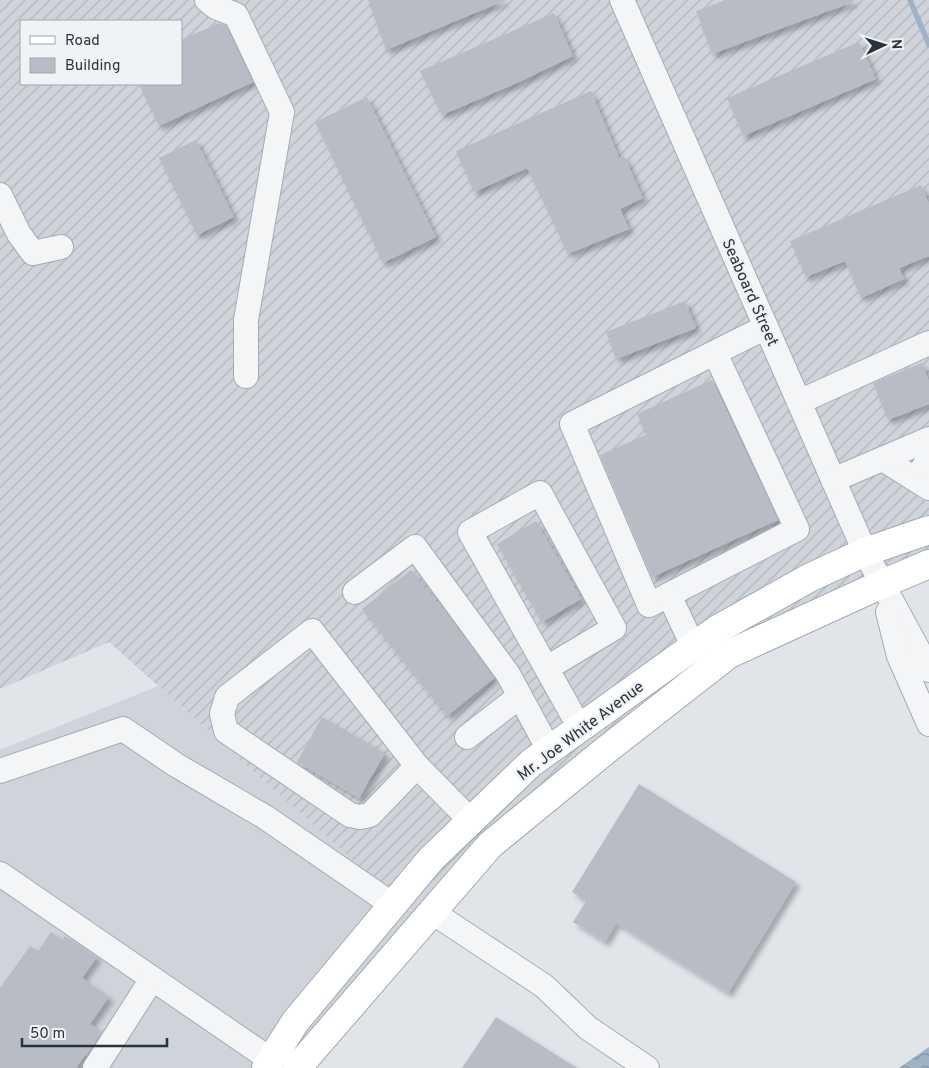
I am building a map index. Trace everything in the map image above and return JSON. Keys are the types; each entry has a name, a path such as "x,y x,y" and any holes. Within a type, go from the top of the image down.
{"main road":[{"name":"Mr. Joe White Avenue","path":"268,1064 295,1022 430,859 531,763 718,629 809,578 865,552 929,530"},
{"name":"Mr. Joe White Avenue","path":"297,1068 490,846 606,750 729,654 929,564"}],"street":[{"path":"207,0 216,8 236,15 282,112 246,320 246,376"},
{"name":"Seaboard Street","path":"622,0 865,552 929,670"},
{"path":"0,195 19,234 33,253 61,247"},
{"path":"715,353 797,529 650,605 572,424 766,327"},
{"path":"799,402 929,343"},
{"path":"833,480 929,439"},
{"path":"883,458 924,471"},
{"path":"547,668 614,628 540,493 470,532 580,728"},
{"path":"355,592 416,547 508,674 549,750"},
{"name":"Seaboard Street","path":"882,584 899,656 929,724"},
{"path":"669,595 693,646"},
{"path":"417,766 370,815 360,817 350,815 226,731 222,714 227,697 312,630 417,766 471,821"},
{"path":"467,736 520,696"},
{"path":"0,771 123,729 176,765 265,817 393,905"},
{"path":"0,874 152,979 268,1064"},
{"path":"432,912 544,986 588,1028 646,1068"},
{"path":"95,1068 152,979"}],"shaded area":[{"path":"0,0 929,0 929,564 827,601 606,750 423,923 109,642 0,689"},
{"path":"158,686 423,923 297,1068 0,1068 0,750"}],"water":[{"path":"929,1047 929,1068 899,1068"}],"building":[{"path":"368,0 506,0 386,50"},
{"path":"726,0 853,0 853,2 712,54 696,11"},
{"path":"554,13 573,56 517,83 442,115 420,71"},
{"path":"219,23 226,26 253,82 159,126 139,85 182,85 182,40"},
{"path":"859,42 876,79 743,136 727,98"},
{"path":"591,91 619,158 624,156 643,198 620,209 629,229 568,254 527,168 474,192 456,151"},
{"path":"367,97 436,237 383,263 315,122"},
{"path":"196,140 234,217 197,235 159,158"},
{"path":"921,185 929,204 929,256 899,268 904,279 861,298 845,261 806,277 790,241"},
{"path":"685,301 696,328 616,359 606,332"},
{"path":"922,363 929,382 929,404 888,420 873,383"},
{"path":"712,380 778,520 652,577 600,455 646,435 637,414"},
{"path":"536,521 581,599 542,622 497,544"},
{"path":"411,570 453,622 494,678 447,716 362,609"},
{"path":"322,717 385,753 359,798 297,762"},
{"path":"639,784 796,882 728,993 616,923 605,942 573,922 586,901 572,892"},
{"path":"51,932 62,940 65,936 97,957 82,978 109,997 90,1024 102,1032 76,1068 0,1068 0,988 30,946 38,951"},
{"path":"496,1017 577,1068 462,1068"}],"waterway":[{"path":"910,0 929,45"}]}
